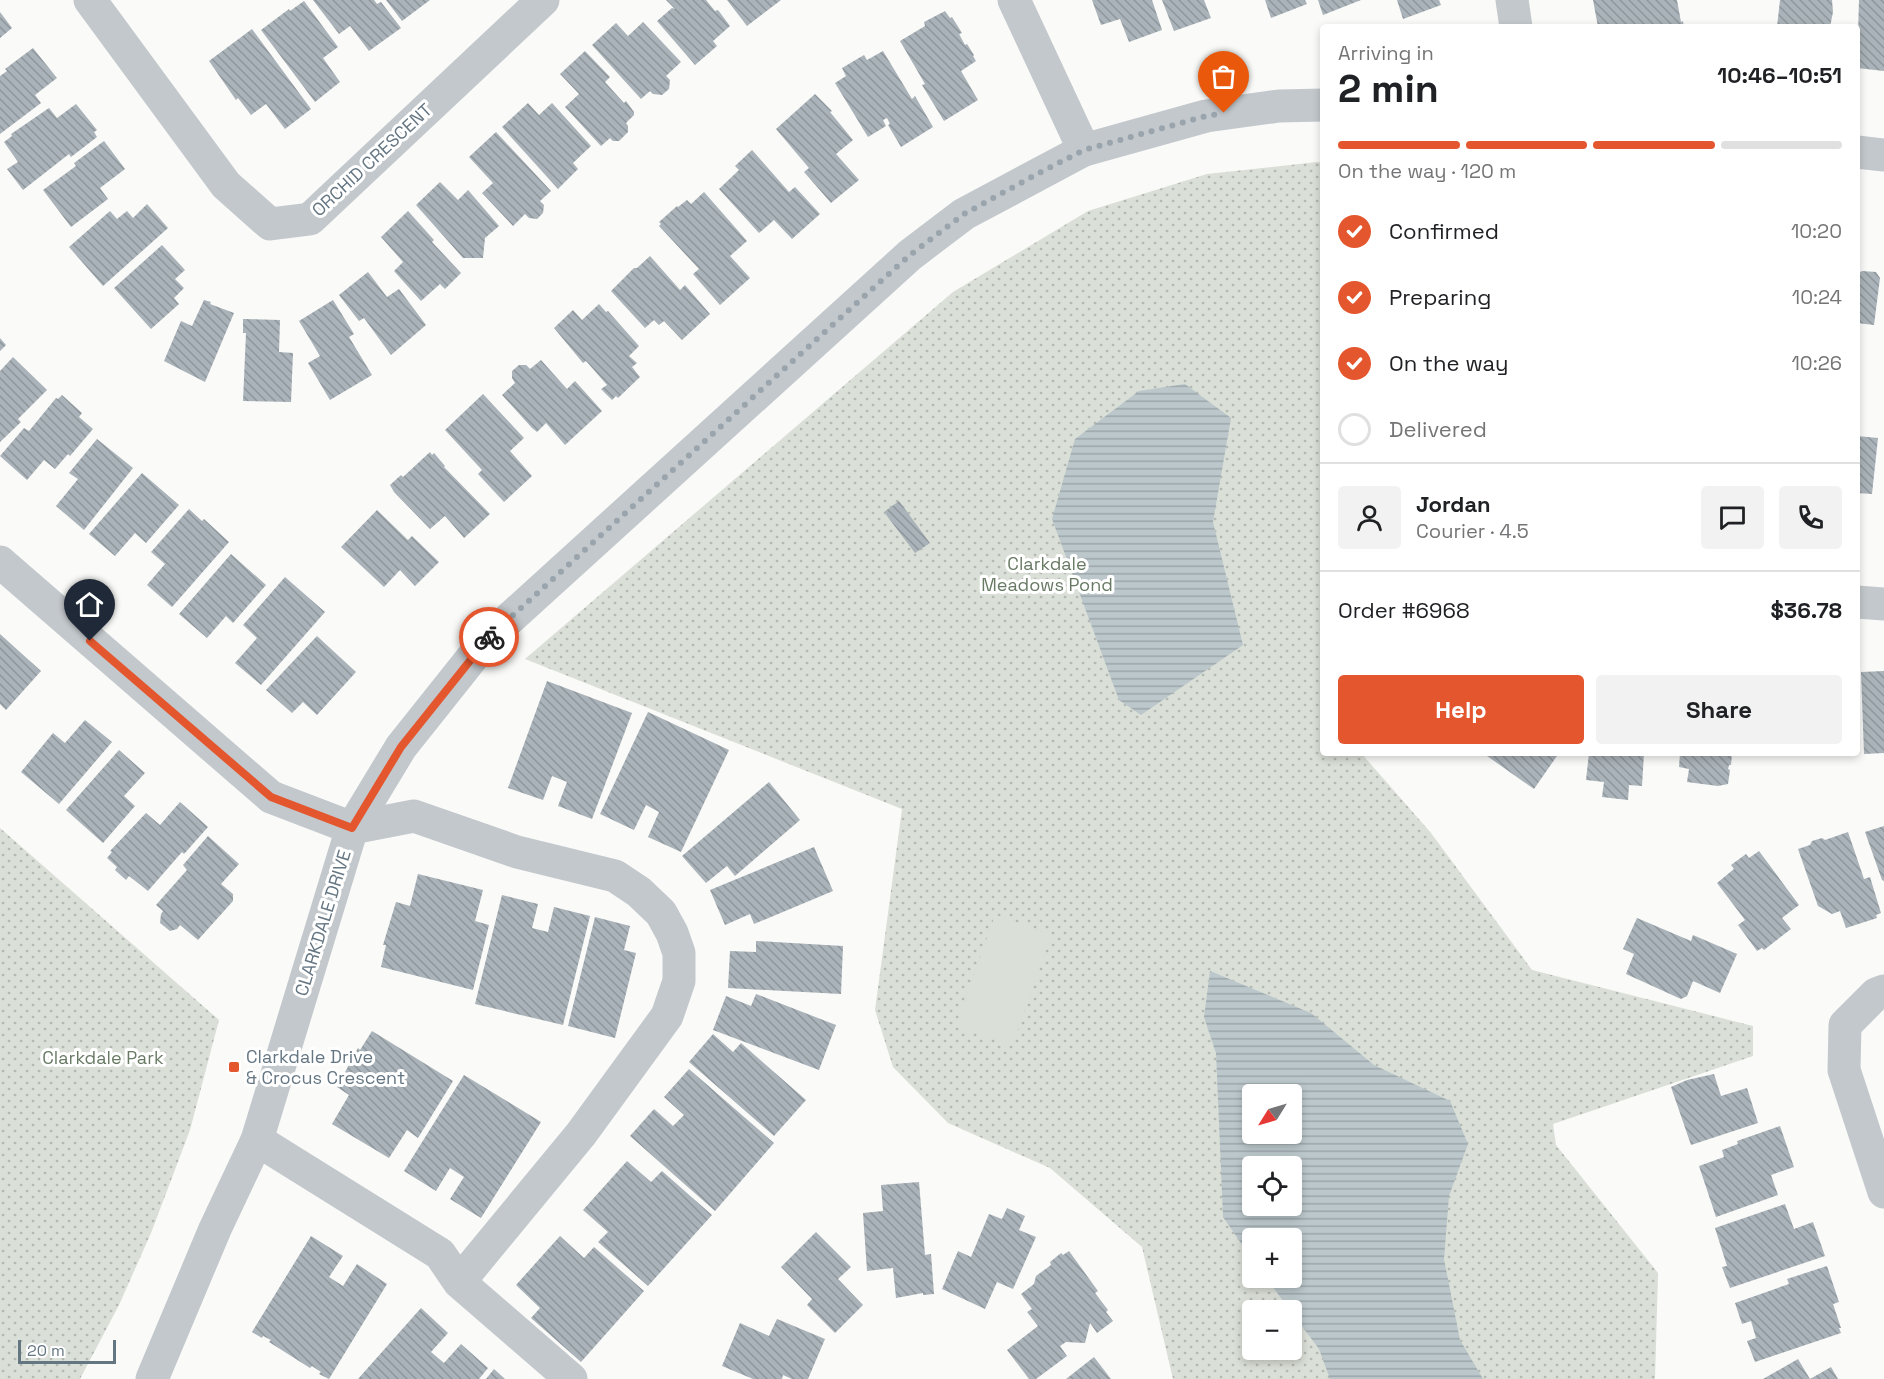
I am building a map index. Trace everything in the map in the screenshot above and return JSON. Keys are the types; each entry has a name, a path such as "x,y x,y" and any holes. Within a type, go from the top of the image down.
{"street":[{"name":"ORCHID CRESCENT","path":"90,0 226,185 270,224 310,219 543,0"},
{"path":"1014,0 1084,150"},
{"path":"1512,0 1516,24"},
{"name":"CLARKDALE DRIVE","path":"152,1379 215,1229 257,1140 352,828 401,747 487,639 910,255 964,214 1084,150 1206,116 1279,106 1320,105"},
{"path":"1860,152 1884,155"},
{"path":"0,562 271,797 352,828 414,816 517,852 615,876 639,892 662,912 679,953 679,981 667,1016 581,1134 459,1282"},
{"path":"1860,602 1884,604"},
{"path":"1884,991 1876,994 1845,1025 1844,1070 1884,1192"},
{"path":"257,1140 441,1254 459,1282 571,1379"}],"green space":[{"name":"Clarkdale Meadows Pond","path":"1320,162 1320,756 1364,756 1431,833 1532,970 1753,1026 1753,1056 1553,1124 1556,1145 1658,1273 1655,1379 1173,1379 1142,1247 1050,1168 948,1123 893,1067 875,1010 902,809 525,659 953,292 1088,211 1207,174"},
{"name":"Clarkdale Park","path":"0,828 219,1020 190,1130 151,1233 119,1305 80,1379 0,1379"},
{"path":"995,915 1051,935 1012,1046 956,1026"}],"shaded area":[{"path":"1185,384 1231,418 1213,522 1243,645 1141,715 1119,700 1052,519 1075,439 1139,391"},
{"path":"1210,971 1311,1013 1374,1065 1450,1101 1468,1144 1449,1196 1444,1259 1460,1340 1483,1379 1330,1379 1319,1349 1302,1326 1302,1300 1282,1300 1273,1288 1302,1288 1302,1228 1242,1228 1242,1245 1223,1217 1216,1053 1204,1017"}],"building":[{"path":"313,0 374,0 377,4 381,2 401,28 369,51 350,26 339,34"},
{"path":"386,0 430,0 402,21"},
{"path":"666,0 706,0 715,11 718,10 730,26 713,41 717,46 695,65 657,21 672,8 675,9"},
{"path":"727,0 781,0 747,26"},
{"path":"1092,0 1152,0 1162,30 1129,42 1120,19 1101,25"},
{"path":"1162,0 1204,0 1211,18 1174,31"},
{"path":"1265,0 1305,0 1307,4 1271,18"},
{"path":"1318,0 1361,0 1323,15"},
{"path":"1397,0 1439,0 1441,5 1403,19"},
{"path":"1593,0 1677,0 1681,22 1683,21 1684,24 1597,24"},
{"path":"1780,0 1832,0 1831,24 1777,24"},
{"path":"1859,0 1884,0 1884,71 1860,68"},
{"path":"304,1 338,47 323,58 340,82 315,102 261,30"},
{"path":"945,11 950,18 952,17 962,33 959,34 965,45 967,44 974,55 976,61 961,71 978,100 944,121 922,85 925,84 900,41 925,26 924,22"},
{"path":"0,12 12,28 0,38"},
{"path":"643,22 681,62 666,76 670,80 669,89 662,95 653,94 650,91 641,99 592,45 616,23 628,36"},
{"path":"252,29 311,109 285,129 266,104 251,115 238,98 236,100 209,61"},
{"path":"33,48 57,78 35,95 41,103 0,134 0,76 7,71 5,69"},
{"path":"585,51 610,77 605,82 624,103 626,101 634,112 626,123 628,132 619,141 613,141 610,138 601,146 565,107 579,94 560,74"},
{"path":"883,51 912,99 915,96 933,127 901,147 888,125 890,124 887,118 883,120 886,126 868,137 835,83 846,76 842,68 864,55 867,60"},
{"path":"815,94 832,111 830,112 853,140 836,154 859,180 831,203 804,172 809,168 776,129"},
{"path":"528,103 539,115 552,103 591,146 573,163 578,169 558,189 502,127"},
{"path":"76,104 97,130 94,132 97,137 71,157 69,154 23,190 7,169 18,162 4,142 12,136 11,134 49,108 57,118"},
{"path":"496,132 551,191 540,201 544,205 543,213 537,219 529,218 525,214 513,226 482,193 493,183 469,157"},
{"path":"104,141 125,169 100,188 108,199 71,227 43,190 76,166 74,163"},
{"path":"752,150 789,192 795,187 820,214 792,239 774,220 759,233 719,189 739,170 735,166"},
{"path":"440,182 458,200 468,190 499,226 485,238 483,258 463,258 416,205"},
{"path":"704,192 747,241 730,256 750,278 720,305 693,274 699,269 659,226 661,224 659,222 677,206 687,200 691,204"},
{"path":"147,204 168,228 103,286 69,247 110,211 117,219 127,211 133,218"},
{"path":"408,211 434,240 432,242 461,273 445,289 440,284 421,301 394,271 403,262 381,237"},
{"path":"162,245 185,270 175,279 184,288 174,298 179,304 151,329 114,288"},
{"path":"650,256 680,290 685,285 710,314 682,340 664,321 659,325 654,320 645,328 611,291"},
{"path":"368,272 387,297 399,289 426,325 391,355 364,318 359,321 339,295"},
{"path":"1860,272 1876,272 1880,278 1874,325 1860,323"},
{"path":"204,300 234,313 205,382 164,361 181,321 192,326"},
{"path":"333,300 354,334 349,337 372,375 330,400 308,363 320,356 299,321"},
{"path":"599,304 639,346 629,356 637,363 632,367 640,377 618,398 616,396 612,400 601,389 607,385 586,361 583,363 554,328 573,310 582,320"},
{"path":"243,319 280,320 279,352 293,353 291,402 243,401 246,333 243,333"},
{"path":"0,338 6,345 0,351"},
{"path":"13,357 47,390 18,419 21,422 0,442 0,371"},
{"path":"541,360 567,389 575,381 602,411 565,445 546,423 537,432 502,395 515,383 512,371 519,365 526,365 530,369"},
{"path":"483,394 524,438 510,451 532,476 504,502 478,474 482,470 445,430"},
{"path":"62,395 82,413 79,417 93,429 70,456 68,454 55,469 44,460 27,480 0,456 24,428 29,431 56,398"},
{"path":"1860,436 1878,438 1872,494 1860,493"},
{"path":"97,439 133,468 84,530 56,506 78,479 69,473"},
{"path":"430,452 432,455 434,453 444,467 490,514 464,538 445,516 430,529 390,485 401,475 403,477"},
{"path":"142,473 179,505 146,543 135,533 115,556 89,534"},
{"path":"899,501 930,543 915,553 884,512"},
{"path":"189,509 202,521 204,519 229,542 172,607 147,585 165,564 151,552"},
{"path":"377,510 408,540 412,536 439,562 415,586 400,570 384,587 341,547"},
{"path":"231,554 266,585 233,623 226,616 207,638 179,614"},
{"path":"285,577 325,612 261,685 235,663 257,638 243,625"},
{"path":"0,634 41,671 6,710 0,704"},
{"path":"317,636 356,672 317,715 303,702 292,713 266,690"},
{"path":"1884,671 1884,753 1864,754 1861,672"},
{"path":"547,681 632,713 592,819 558,806 567,782 552,776 543,800 508,788"},
{"path":"648,712 729,750 681,852 648,837 659,812 646,805 634,830 600,814"},
{"path":"85,720 112,742 59,804 21,772 53,733 65,743"},
{"path":"119,750 145,773 124,796 135,806 103,843 66,810"},
{"path":"1487,756 1557,756 1534,789"},
{"path":"1589,756 1644,756 1642,786 1629,785 1628,800 1602,797 1604,782 1586,780"},
{"path":"1680,756 1732,756 1728,769 1730,770 1728,784 1718,786 1687,782 1689,769 1679,767"},
{"path":"769,782 800,820 735,876 727,866 706,883 682,856"},
{"path":"180,802 208,827 184,854 182,852 148,891 129,876 126,880 107,858 112,852 110,851 146,813 160,825"},
{"path":"1884,826 1884,881 1865,832"},
{"path":"1848,832 1864,879 1870,877 1881,913 1876,915 1877,918 1846,928 1840,911 1832,914 1818,906 1798,849 1810,845 1812,841 1822,838 1825,840"},
{"path":"208,836 239,864 221,884 233,894 233,901 198,940 180,925 177,929 170,931 160,923 163,911 156,905 187,870 183,865"},
{"path":"814,847 833,891 754,924 750,914 725,925 710,890"},
{"path":"1759,851 1799,905 1782,918 1791,929 1764,950 1762,948 1757,951 1738,925 1745,920 1717,883 1734,869 1731,865 1746,854 1749,858"},
{"path":"418,874 483,890 475,921 489,925 473,990 381,967 386,945 383,945 396,902 410,906"},
{"path":"502,895 538,904 532,928 548,932 554,907 590,916 563,1025 475,1004"},
{"path":"595,917 630,926 624,950 636,953 615,1038 568,1026"},
{"path":"1637,918 1691,941 1693,935 1737,954 1720,993 1693,981 1687,996 1681,999 1626,974 1634,954 1623,949"},
{"path":"756,941 843,946 841,994 728,988 730,951 756,952"},
{"path":"756,994 836,1025 819,1070 713,1030 726,996 751,1006"},
{"path":"372,1031 453,1081 418,1138 407,1130 389,1158 332,1124 349,1095 337,1087 358,1048 360,1050"},
{"path":"713,1034 733,1052 741,1043 806,1100 774,1136 689,1062"},
{"path":"689,1069 774,1143 715,1211 630,1136 654,1109 673,1126 684,1115 664,1097"},
{"path":"1714,1074 1721,1096 1747,1088 1758,1123 1691,1145 1671,1087 1687,1080"},
{"path":"464,1075 541,1122 481,1218 450,1199 464,1177 450,1168 436,1191 404,1171"},
{"path":"1780,1126 1794,1167 1771,1175 1778,1195 1716,1217 1699,1166 1724,1157 1722,1150 1738,1144 1737,1141"},
{"path":"627,1161 651,1182 662,1171 712,1215 648,1286 598,1242 608,1232 583,1210"},
{"path":"919,1182 925,1255 931,1254 934,1294 923,1295 923,1293 896,1298 893,1268 867,1271 863,1213 883,1211 881,1185"},
{"path":"1785,1204 1794,1229 1813,1222 1825,1256 1730,1288 1722,1267 1727,1266 1715,1228"},
{"path":"1007,1208 1025,1216 1019,1230 1036,1237 1013,1289 997,1282 985,1309 942,1289 958,1251 971,1257 989,1214 1002,1219"},
{"path":"816,1232 851,1267 838,1279 863,1305 835,1333 807,1305 812,1299 781,1267"},
{"path":"311,1236 343,1256 329,1277 343,1286 357,1264 387,1284 329,1379 319,1374 321,1372 312,1366 310,1368 269,1342 271,1340 252,1332"},
{"path":"560,1236 584,1258 594,1247 644,1291 581,1362 531,1318 540,1308 516,1285"},
{"path":"1069,1251 1098,1291 1095,1293 1113,1321 1097,1333 1090,1323 1085,1343 1066,1342 1060,1346 1067,1356 1036,1379 1029,1379 1007,1350 1038,1326 1027,1312 1032,1309 1021,1294 1034,1284 1036,1276 1051,1265 1050,1262 1061,1253 1063,1255"},
{"path":"1827,1266 1839,1302 1833,1304 1841,1333 1755,1362 1747,1341 1756,1338 1751,1321 1742,1324 1735,1303 1789,1284 1787,1279"},
{"path":"421,1308 448,1333 431,1352 444,1363 461,1344 488,1368 479,1379 358,1379"},
{"path":"777,1319 825,1339 808,1379 792,1379 783,1375 782,1379 753,1379 722,1366 740,1323 769,1336"},
{"path":"1094,1357 1111,1379 1066,1379"},
{"path":"1798,1359 1810,1379 1763,1379"},
{"path":"1831,1367 1838,1379 1810,1379"},
{"path":"494,1369 505,1379 486,1379"}],"way so far":[{"path":"489,637 568,568 910,255 964,214 1084,150 1125,137 1224,113"}],"place":[{"name":"Clarkdale Drive & Crocus Crescent","path":"234,1067"}],"route":[{"path":"90,641 271,797 352,828 401,747 489,637"}]}
